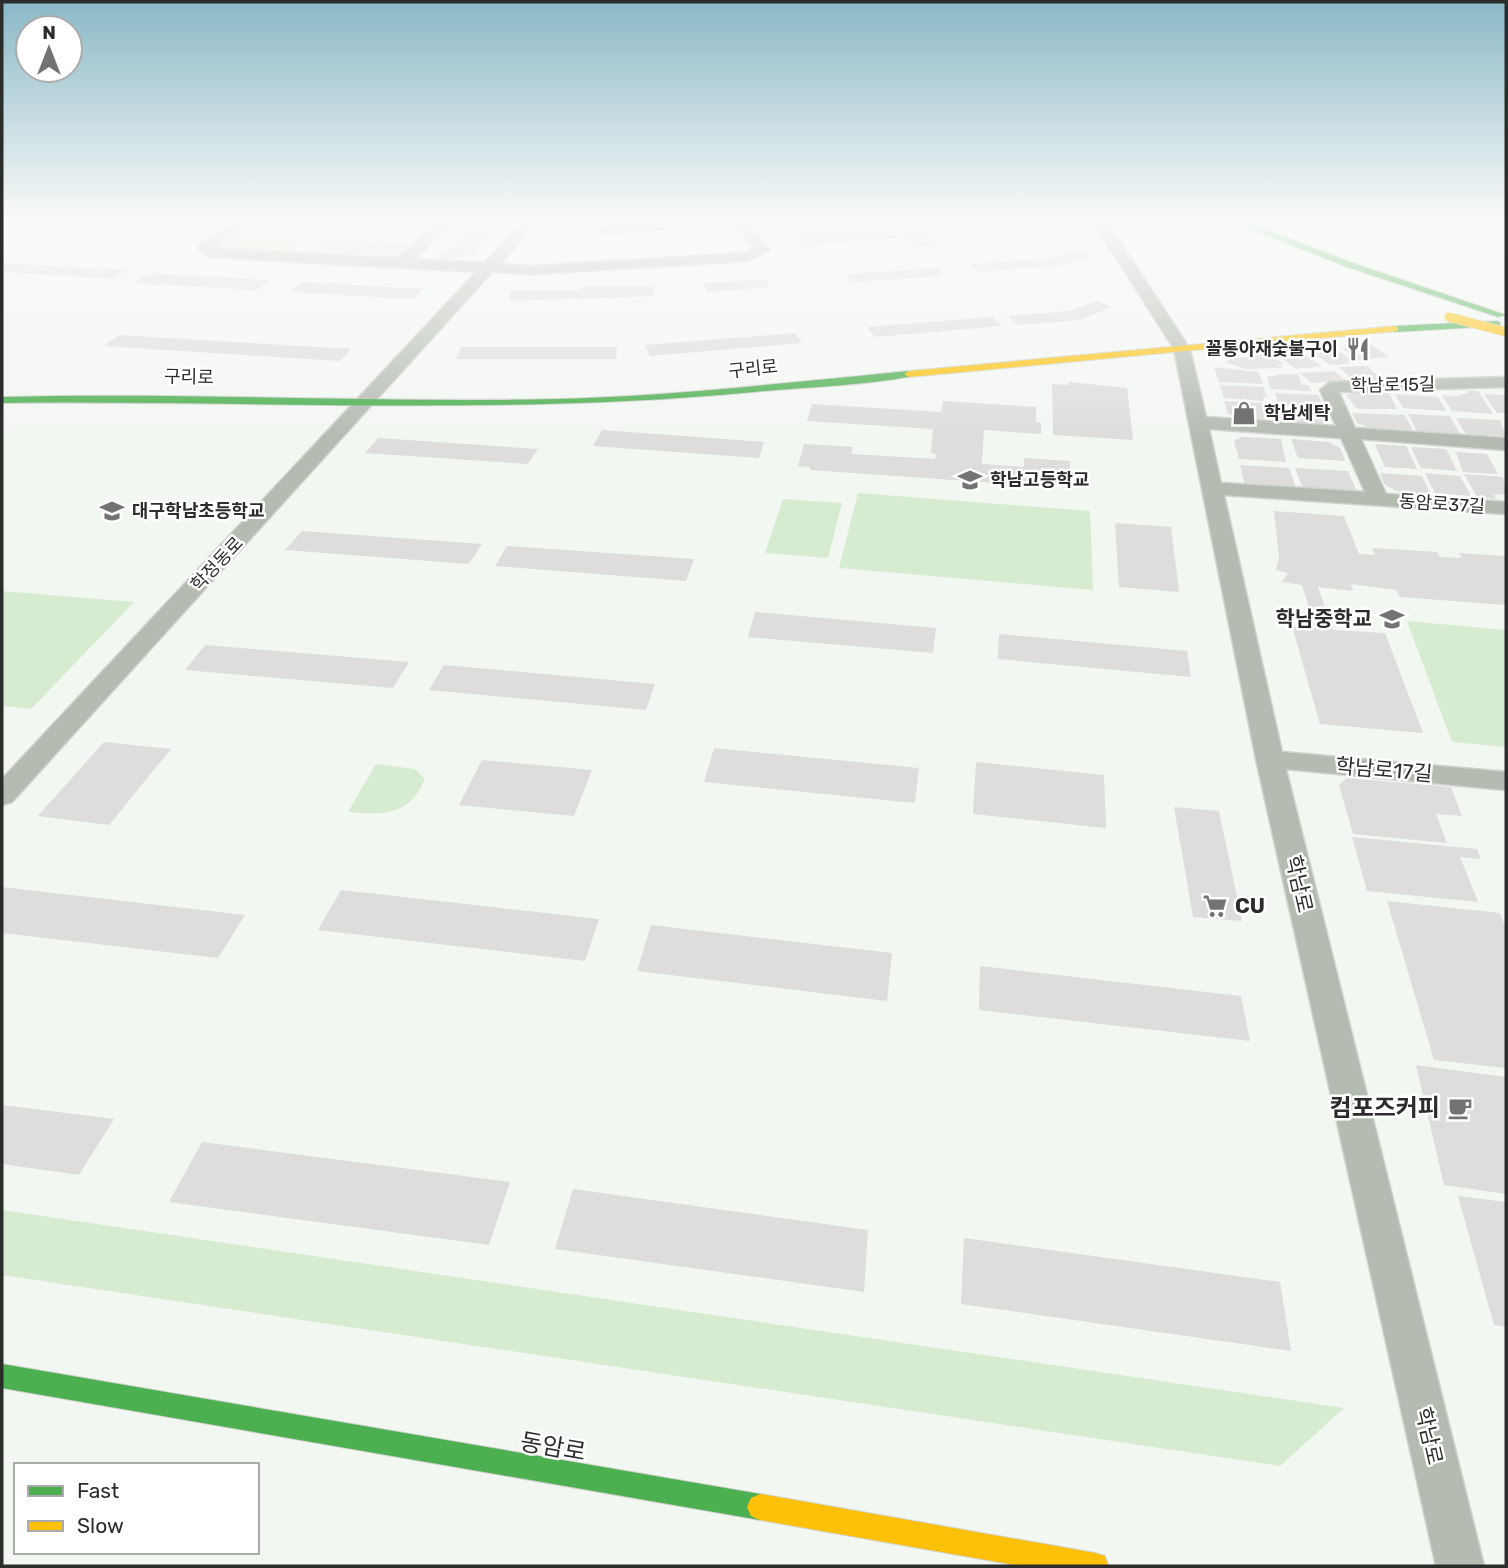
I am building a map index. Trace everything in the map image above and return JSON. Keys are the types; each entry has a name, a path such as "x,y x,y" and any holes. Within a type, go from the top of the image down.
{"street":[{"name":"학정동로","path":"2,796 467,293"},
{"name":"학남로","path":"1146,293 1182,349 1270,759 1460,1566"},
{"path":"1385,293 1401,299"},
{"path":"1433,293 1506,317"},
{"path":"1443,315 1506,332"},
{"name":"구리로","path":"2,400 121,395 547,404 634,400 1364,331 1506,324"},
{"name":"학남로15길","path":"1349,433 1329,390 1336,386 1506,382"},
{"path":"1196,422 1506,444"},
{"path":"1349,433 1378,499"},
{"name":"동암로37길","path":"1211,488 1506,508"},
{"name":"학남로17길","path":"1270,759 1504,786"},
{"name":"동암로","path":"2,1376 1095,1566"}],"green space":[{"path":"858,493 1090,511 1093,590 839,568"},
{"path":"783,499 842,503 828,558 765,553"},
{"path":"2,591 134,602 31,709 2,706"},
{"path":"1407,621 1506,630 1506,747 1452,742"},
{"path":"376,764 415,769 425,779 411,800 394,810 384,813 348,812"},
{"path":"2,1210 1344,1408 1280,1466 2,1275"}],"building":[{"path":"311,293 419,293 413,299"},
{"path":"511,293 654,293 654,296 508,301"},
{"path":"1097,301 1111,307 1080,320 1018,325 1008,316 1070,311"},
{"path":"993,317 1002,326 875,337 867,327"},
{"path":"795,333 802,343 650,356 645,345"},
{"path":"119,335 351,349 340,361 104,346"},
{"path":"1372,345 1389,357 1358,360 1341,348"},
{"path":"461,347 617,347 616,359 456,359"},
{"path":"1336,349 1357,363 1330,365 1310,351"},
{"path":"1301,352 1322,366 1296,369 1276,354"},
{"path":"1268,354 1284,364 1278,365 1283,368 1246,369 1224,362 1231,359"},
{"path":"1367,366 1382,380 1354,381 1339,367"},
{"path":"1214,367 1258,372 1263,384 1219,382"},
{"path":"1334,371 1347,381 1312,383 1300,373"},
{"path":"1298,374 1302,385 1308,385 1311,391 1271,389 1267,377"},
{"path":"1069,382 1127,388 1133,440 1053,435 1052,384 1069,385"},
{"path":"1220,385 1263,387 1267,397 1263,397 1264,401 1224,398"},
{"path":"1467,391 1478,391 1493,414 1452,411 1442,395 1456,396 1468,393"},
{"path":"1275,393 1318,395 1324,407 1279,405"},
{"path":"1389,393 1397,409 1357,409 1346,395"},
{"path":"1395,394 1438,397 1446,411 1403,408"},
{"path":"1484,394 1506,395 1506,413 1497,413"},
{"path":"943,401 1036,407 1036,422 1041,423 1041,434 984,430 982,464 1024,467 1024,458 1070,461 1071,485 1054,483 1054,487 810,470 810,467 798,466 804,444 853,447 851,454 935,459 936,454 931,453 933,429 807,421 812,404 941,412"},
{"path":"1224,401 1262,403 1268,421 1241,419 1228,414"},
{"path":"1276,409 1325,411 1329,421 1319,425 1282,423"},
{"path":"1352,413 1405,415 1413,430 1369,428 1357,423"},
{"path":"1408,414 1450,416 1460,434 1417,431"},
{"path":"1456,418 1500,420 1506,436 1466,434"},
{"path":"602,430 764,442 759,458 593,446"},
{"path":"1242,437 1281,439 1286,462 1239,459 1234,441"},
{"path":"378,438 538,449 528,464 365,453"},
{"path":"1291,439 1329,442 1340,448 1345,461 1298,458"},
{"path":"1375,445 1406,446 1417,469 1385,467"},
{"path":"1411,447 1446,449 1457,471 1421,468"},
{"path":"1456,452 1487,454 1498,474 1463,472"},
{"path":"1240,465 1289,468 1296,488 1245,485"},
{"path":"1295,468 1348,471 1357,492 1303,489"},
{"path":"1380,473 1422,476 1431,495 1402,493 1385,485"},
{"path":"1425,473 1460,476 1471,496 1435,493"},
{"path":"1464,474 1503,477 1506,494 1494,495 1496,499 1477,497"},
{"path":"1274,511 1344,516 1359,554 1375,555 1372,548 1437,552 1440,557 1462,558 1459,553 1506,556 1506,605 1400,597 1396,590 1351,584 1353,591 1318,587 1333,630 1385,633 1423,733 1320,724 1292,626 1315,628 1302,585 1282,582 1288,573 1276,570 1279,558"},
{"path":"1115,523 1171,527 1179,592 1119,587"},
{"path":"302,531 482,544 469,564 285,550"},
{"path":"507,546 694,559 686,581 495,566"},
{"path":"755,612 936,628 933,653 748,637"},
{"path":"999,634 1187,651 1191,677 998,659"},
{"path":"205,645 409,662 393,688 185,670"},
{"path":"444,665 655,684 646,710 429,690"},
{"path":"104,742 171,749 109,825 38,816"},
{"path":"714,748 919,768 915,803 704,782"},
{"path":"482,760 592,770 574,816 459,805"},
{"path":"976,762 1104,775 1106,828 973,814"},
{"path":"1347,778 1451,787 1462,816 1436,814 1447,843 1353,834 1339,785"},
{"path":"1174,807 1219,811 1242,921 1193,917"},
{"path":"1352,837 1477,849 1481,859 1460,857 1478,902 1367,891"},
{"path":"2,887 245,915 218,958 2,933"},
{"path":"341,890 599,919 585,961 318,930"},
{"path":"1387,901 1500,913 1506,930 1506,1068 1434,1060"},
{"path":"651,925 892,953 887,1001 637,971"},
{"path":"980,966 1241,996 1250,1041 979,1010"},
{"path":"1416,1065 1506,1077 1506,1194 1444,1185"},
{"path":"2,1105 114,1119 79,1175 2,1164"},
{"path":"202,1142 510,1182 489,1245 169,1202"},
{"path":"573,1189 868,1230 864,1292 555,1249"},
{"path":"1458,1196 1506,1202 1506,1327 1494,1325"},
{"path":"964,1238 1280,1282 1291,1351 961,1304"}],"traffic: fast":[{"path":"1435,293 1501,315"},
{"path":"1395,329 1497,324"},
{"path":"2,400 141,398 487,403 600,401 909,374"},
{"path":"2,1376 760,1507"}],"traffic: slow":[{"path":"1449,317 1506,332"},
{"path":"909,374 1395,329"},
{"path":"760,1507 1095,1566"}],"place":[{"name":"꼴통아재숯불구이","path":"1358,349"},
{"name":"학남세탁","path":"1244,413"},
{"name":"학남고등학교","path":"970,480"},
{"name":"대구학남초등학교","path":"112,511"},
{"name":"학남중학교","path":"1392,619"},
{"name":"CU","path":"1215,906"},
{"name":"컴포즈커피","path":"1460,1108"}]}
